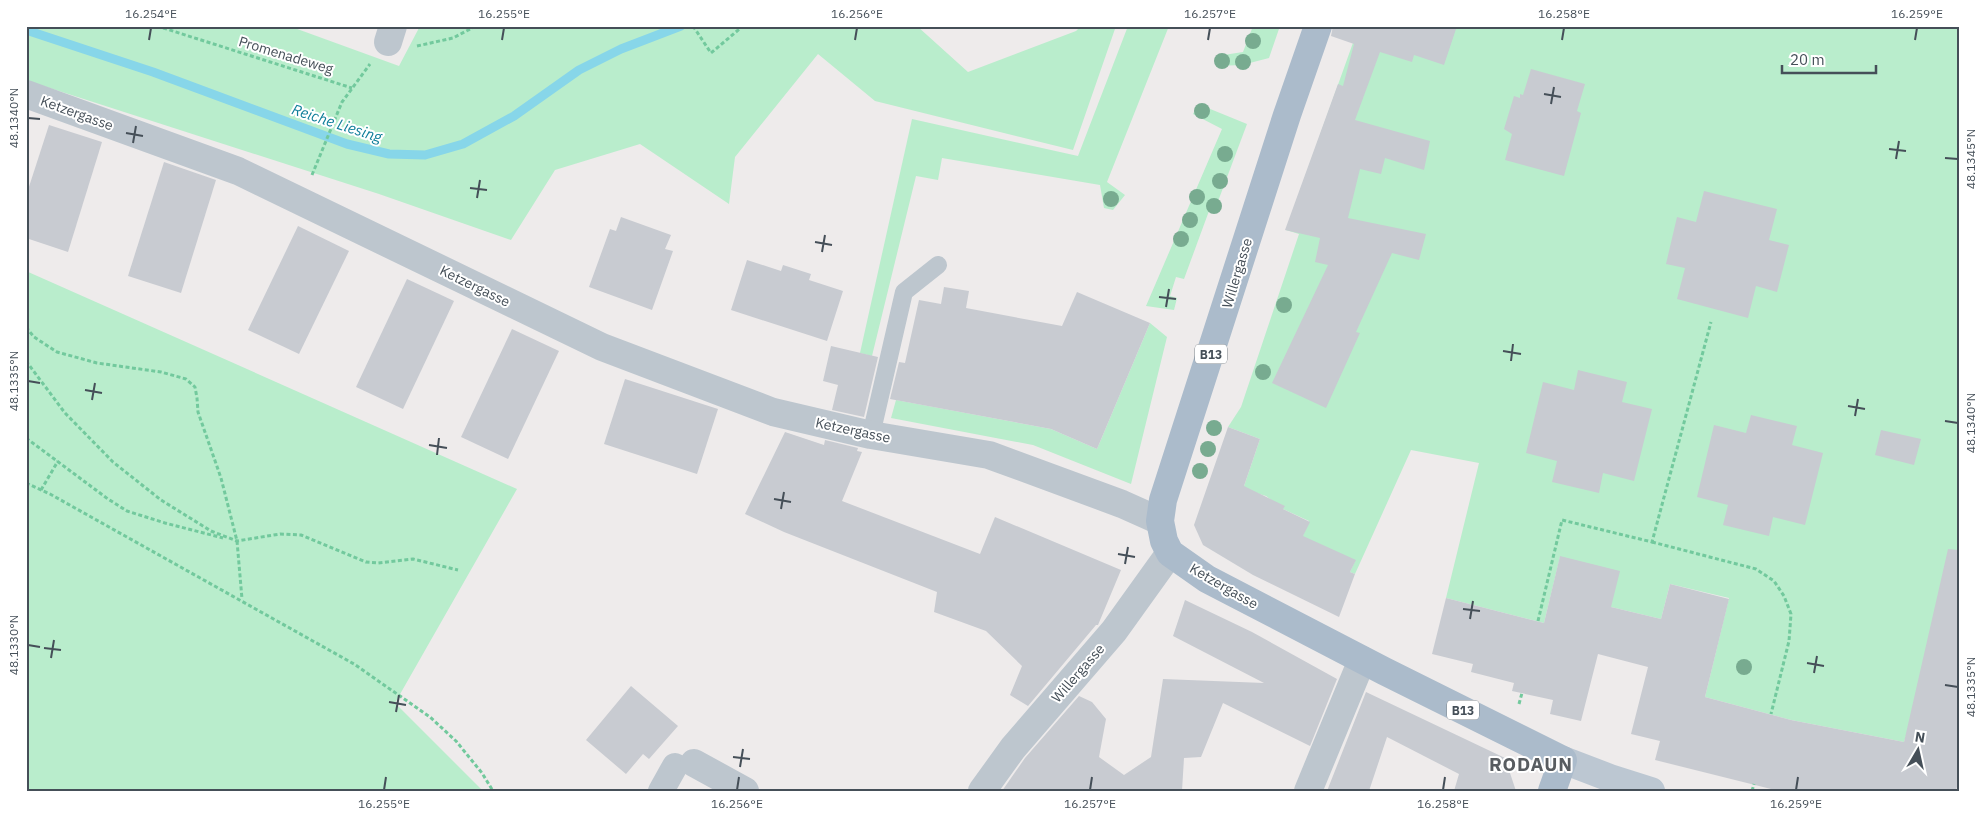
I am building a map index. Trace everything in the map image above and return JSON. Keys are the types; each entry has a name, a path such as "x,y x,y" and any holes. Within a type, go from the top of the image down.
{"main road":[{"name":"Willergasse","path":"1160,520 1166,491 1287,114 1318,26"},
{"name":"B13","path":"1160,520 1164,541 1170,553"},
{"name":"Ketzergasse","path":"1170,553 1207,579 1362,660 1563,760 1651,791"},
{"path":"1552,791 1563,760"}],"street":[{"name":"Ketzergasse","path":"26,94 238,171 602,347 773,412 871,435 989,455 1160,520"},
{"name":"Willergasse","path":"982,791 1013,748 1114,632 1170,553"},
{"path":"1308,791 1362,660"},
{"path":"661,791 685,764 745,791"}],"lane":[{"path":"871,435 904,292 938,265"}],"path":[{"name":"Promenadeweg","path":"157,26 352,88 342,102 315,168"},
{"path":"693,26 711,53 743,26"},
{"path":"1652,542 1711,322"},
{"path":"26,327 34,338 57,352 97,363 161,372 186,379 195,387 198,398 198,412 221,478 237,541 242,600"},
{"path":"26,361 65,413 113,462 161,500 211,531 237,541"},
{"path":"26,438 108,500 127,511 165,523 237,541 280,534 301,535 366,562 378,563 413,559 458,570"},
{"path":"41,490 58,461"},
{"path":"26,483 242,600 354,664 430,717 456,741 482,773 493,791"},
{"path":"1538,622 1562,520 1756,568 1774,581 1784,596 1791,614 1789,641 1771,714"},
{"path":"1752,791 1754,784"}],"green space":[{"path":"26,26 289,26 399,66 420,26 917,26 968,72 1076,31 1081,26 1116,26 1073,150 875,101 818,54 735,157 729,204 640,144 555,170 511,240 379,194 31,82 26,86"},
{"path":"1128,26 1169,26 1107,182 1125,195 1113,210 1104,208 1100,185 942,158 938,180 916,176 872,356 860,353 912,119 1078,156"},
{"path":"1253,26 1280,26 1269,58 1242,65 1216,66 1217,56 1243,52"},
{"path":"1359,26 1959,26 1959,567 1904,742 1791,720 1705,697 1729,598 1670,584 1661,619 1611,607 1560,557 1544,623 1446,598 1479,463 1411,450 1355,574 1350,572 1355,561 1299,545 1309,521 1283,509 1266,496 1243,489 1260,439 1228,427 1241,407 1299,234 1286,230"},
{"path":"1198,104 1247,124 1214,212 1209,211 1184,279 1176,277 1170,296 1177,298 1174,310 1146,306 1222,129 1193,114"},
{"path":"26,271 517,489 395,703 483,791 26,791"},
{"path":"1150,323 1167,337 1131,484 1033,445 891,418 896,400 1051,429 1097,449"}],"building":[{"path":"1333,26 1457,26 1444,65 1414,55 1412,62 1380,52 1355,120 1430,141 1424,170 1385,158 1381,174 1360,169 1348,218 1426,234 1419,260 1392,253 1356,332 1360,333 1326,408 1272,383 1328,265 1315,262 1320,238 1285,230 1338,84 1343,86 1354,44 1331,36"},
{"path":"1531,69 1585,84 1577,111 1581,113 1564,176 1505,160 1512,134 1504,129 1514,96 1520,98 1520,94 1523,95"},
{"path":"49,125 102,142 68,252 26,238 26,196"},
{"path":"164,162 216,180 181,293 128,276"},
{"path":"1704,191 1777,209 1769,240 1789,245 1777,292 1756,286 1748,318 1677,299 1685,268 1666,264 1677,217 1696,222"},
{"path":"621,217 671,235 665,249 673,251 652,310 589,287 610,229 616,231"},
{"path":"298,226 349,251 299,354 248,330"},
{"path":"747,260 781,271 783,265 811,274 809,280 843,291 827,341 731,310"},
{"path":"407,279 454,301 403,409 356,387"},
{"path":"944,287 969,291 966,308 1062,326 1077,292 1150,323 1097,449 1051,429 890,399 899,362 905,363 919,300 941,304"},
{"path":"512,329 559,351 508,459 461,437"},
{"path":"831,346 878,357 864,417 832,410 838,385 823,381"},
{"path":"1578,370 1627,382 1622,402 1652,409 1634,481 1603,473 1599,493 1552,482 1557,461 1526,453 1543,382 1574,390"},
{"path":"625,379 718,409 697,474 604,444"},
{"path":"1751,415 1797,426 1792,445 1823,453 1805,525 1773,517 1769,536 1723,525 1728,505 1697,497 1714,425 1746,433"},
{"path":"1228,427 1260,439 1244,486 1285,506 1283,509 1310,522 1303,536 1356,560 1350,572 1355,574 1339,617 1253,575 1203,545 1194,525"},
{"path":"1881,430 1921,439 1914,465 1875,455"},
{"path":"785,432 824,445 825,440 858,448 857,451 862,452 842,501 980,554 995,517 1121,570 1098,625 1096,625 1028,706 1010,695 1022,666 986,631 934,612 937,592 784,532 745,514"},
{"path":"1948,549 1959,550 1959,778 1956,791 1779,791 1655,760 1660,741 1631,734 1648,667 1598,654 1581,721 1550,714 1553,700 1512,691 1514,683 1471,672 1473,664 1432,654 1446,598 1544,623 1560,556 1620,571 1611,607 1661,619 1670,584 1729,599 1705,697 1791,720 1904,742"},
{"path":"1185,600 1252,632 1337,679 1310,746 1223,703 1201,757 1184,758 1182,791 1002,791 1025,758 1079,696 1092,702 1106,719 1099,757 1124,775 1151,757 1163,679 1264,683 1173,636"},
{"path":"631,686 678,726 649,759 643,754 626,774 586,740"},
{"path":"1366,692 1505,758 1516,791 1454,791 1459,774 1387,737 1369,791 1327,791"}],"waterway":[{"name":"Reiche Liesing","path":"26,30 153,72 347,144 389,154 425,155 463,144 514,116 579,70 621,49 681,26"}],"district":[{"name":"RODAUN","path":"1531,764"}]}
